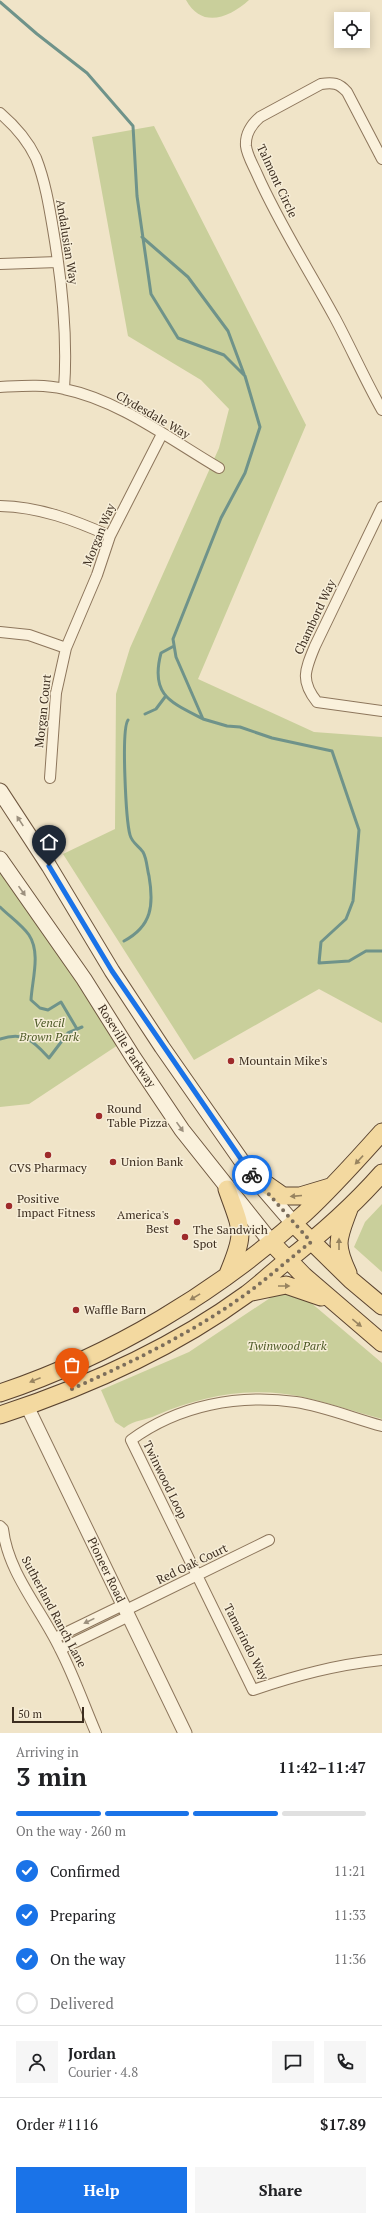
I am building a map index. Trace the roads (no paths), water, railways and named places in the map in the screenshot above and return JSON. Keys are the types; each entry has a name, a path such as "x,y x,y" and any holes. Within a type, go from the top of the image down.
{"main road":[{"path":"0,791 49,866 112,971 250,1173 311,1242 351,1280 382,1306"},
{"name":"Roseville Parkway","path":"0,859 84,979 132,1057 182,1130 227,1189 288,1260 332,1302 382,1343"},
{"path":"0,1404 12,1397 8,1391 103,1350 183,1305 227,1275 271,1242 293,1223 334,1185 382,1132"},
{"path":"0,1416 27,1406 153,1351 246,1294 311,1242 351,1205 382,1172"},
{"path":"250,1173 283,1196 300,1196 334,1185"},
{"path":"227,1189 242,1230 239,1248 227,1275"},
{"path":"351,1205 339,1236 338,1244 339,1253 351,1280"},
{"path":"246,1294 286,1285 295,1286 332,1302"}],"street":[{"name":"Talmont Circle","path":"382,159 347,92 341,85 331,82 322,84 260,117 253,123 247,136 246,146 261,182 335,318 382,410"},
{"name":"Andalusian Way","path":"0,114 22,136 35,157 45,185 58,262 66,332 64,389"},
{"path":"0,264 58,262"},
{"name":"Clydesdale Way","path":"0,387 38,385 64,389 110,405 130,414 219,468"},
{"name":"Morgan Way","path":"66,648 97,575 110,536 162,434"},
{"path":"0,506 23,507 66,517 110,536"},
{"name":"Chambord Way","path":"382,507 315,646 307,666 305,677 307,686 317,702 382,711"},
{"path":"0,632 29,635 66,648"},
{"name":"Morgan Court","path":"50,778 56,693 66,648"},
{"name":"Twinwood Loop","path":"198,1576 131,1440 152,1425 201,1406 248,1398 298,1402 382,1426"},
{"name":"Pioneer Road","path":"27,1406 186,1733"},
{"name":"Sutherland Ranch Lane","path":"0,1526 3,1528 5,1548 30,1598 61,1649 96,1733"},
{"name":"Red Oak Court","path":"126,1610 269,1540"},
{"name":"Tamarindo Way","path":"198,1576 253,1690 285,1679 340,1665 382,1660"},
{"path":"55,1638 126,1610"},
{"path":"61,1649 126,1610"}],"waterway":[{"path":"0,2 37,34 87,73 133,126 137,196 151,294 178,338 224,355 245,376 260,427 245,473 221,518 173,639 176,657 203,719 227,726 240,727 272,738 332,751 359,830 353,901 346,919 321,942 319,963 349,961 366,951 382,951"},
{"path":"142,237 188,277 228,331 244,374"},
{"path":"174,646 161,653 158,667 158,679 161,688 172,702 203,719"},
{"path":"145,714 156,709 165,697"},
{"path":"124,941 140,929 146,921 151,905 151,887 145,858 143,852 131,838 128,826 125,757 126,727 128,720"},
{"path":"0,907 23,928 33,942 35,950 35,967 31,1000 40,1008 48,1010 61,1002 77,1029"},
{"path":"0,1039 16,1036 28,1039 49,1058 68,1033 82,1027"}],"place":[{"name":"Mountain Mike's","path":"231,1061"},
{"name":"Round Table Pizza","path":"99,1116"},
{"name":"CVS Pharmacy","path":"48,1155"},
{"name":"Union Bank","path":"113,1162"},
{"name":"Positive Impact Fitness","path":"9,1206"},
{"name":"America's Best","path":"177,1222"},
{"name":"The Sandwich Spot","path":"185,1237"},
{"name":"Waffle Barn","path":"76,1310"}],"park label":[{"name":"Vencil Brown Park","path":"49,1030"},
{"name":"Twinwood Park","path":"287,1346"}]}
